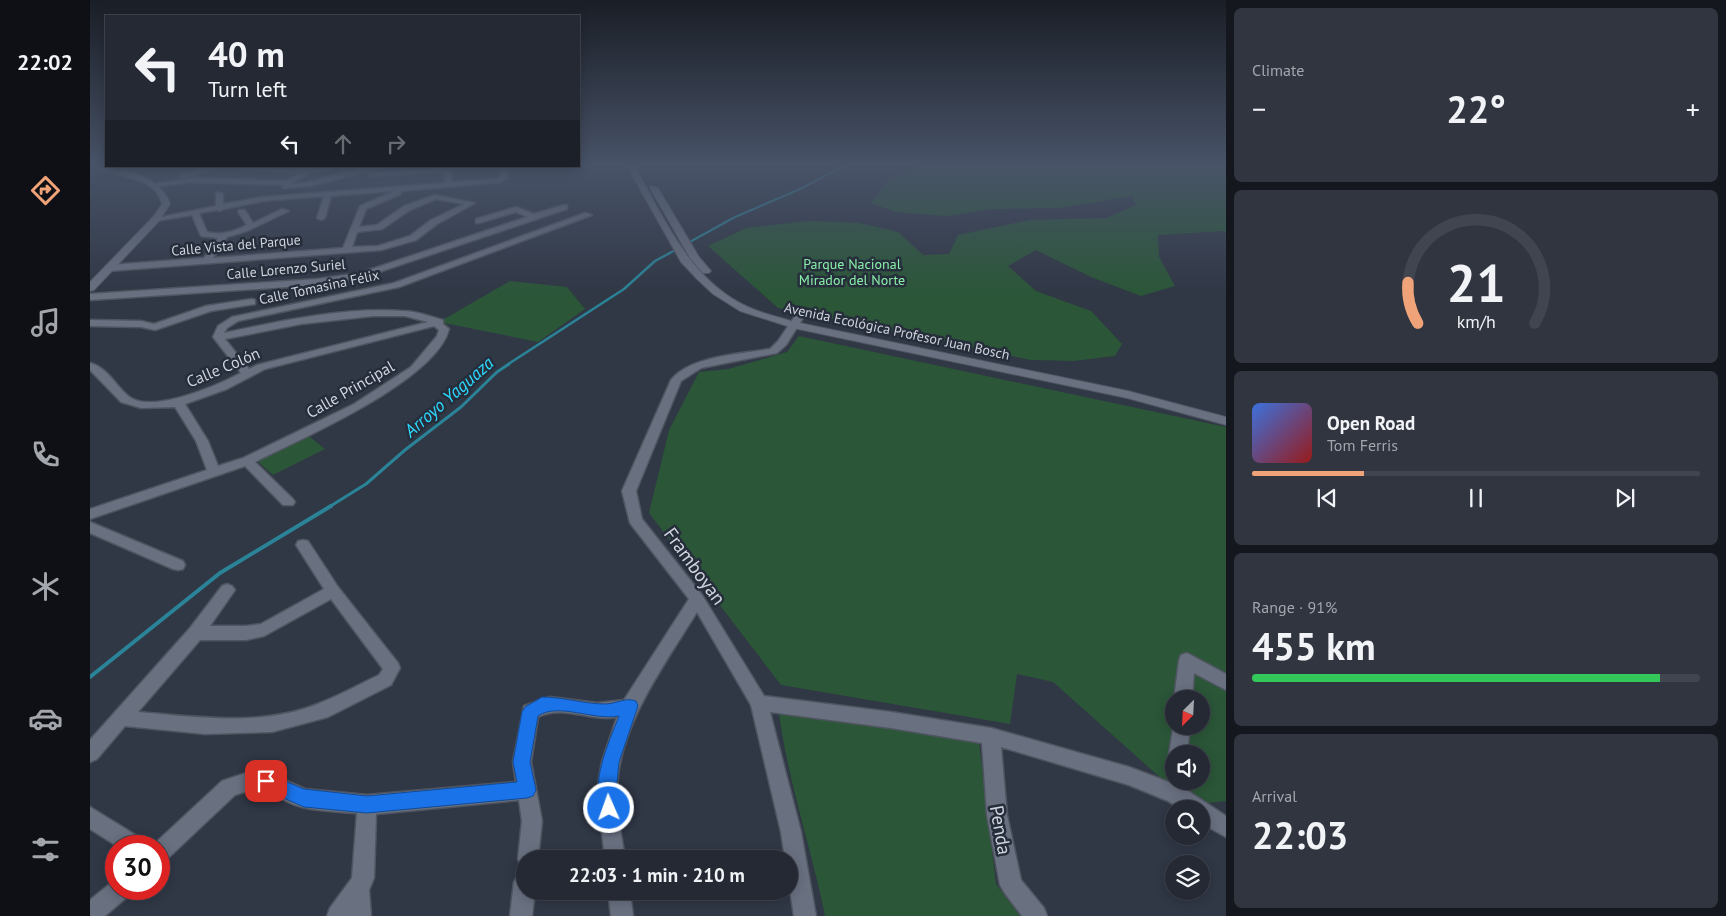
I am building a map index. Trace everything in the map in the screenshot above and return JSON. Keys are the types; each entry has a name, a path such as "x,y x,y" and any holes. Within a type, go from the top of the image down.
{"street":[{"path":"90,288 156,219 163,209"},
{"path":"156,219 220,209"},
{"path":"321,218 324,209"},
{"path":"348,248 363,209"},
{"name":"Calle Vista del Parque","path":"356,230 383,225 406,209"},
{"name":"Calle Vista del Parque","path":"110,268 348,248 378,248 413,238 434,222 460,209"},
{"path":"479,220 517,209"},
{"path":"521,209 534,217"},
{"name":"Calle Lorenzo Suriel","path":"90,297 317,282 382,270 559,209"},
{"name":"Avenida Ecológica Profesor Juan Bosch","path":"655,209 669,233 717,292 744,309 1118,393 1226,421"},
{"name":"Avenida Ecológica Profesor Juan Bosch","path":"666,209 678,229 690,260"},
{"path":"242,212 251,225"},
{"path":"195,214 204,234 224,236 285,212"},
{"name":"Calle Tomasina Félix","path":"218,336 219,330 224,325 235,319 396,285 588,215"},
{"path":"659,216 670,216"},
{"path":"497,230 519,241"},
{"path":"207,260 224,236"},
{"path":"382,270 396,285"},
{"path":"90,323 141,324 155,327 209,308 252,302"},
{"path":"246,373 218,336 335,316 406,313 432,317 440,322"},
{"name":"Calle Colón","path":"90,366 96,368 125,400 141,405 178,403 223,387 246,373 261,367 440,322"},
{"name":"Calle Principal","path":"90,514 247,461 358,406 415,369 442,337 444,329 440,322"},
{"name":"Avenida Ecológica Profesor Juan Bosch","path":"796,322 1082,377 1226,411"},
{"name":"Framboyan","path":"796,322 782,343 773,351 758,356 698,365 685,372 676,380 630,491 636,520 697,599 759,703 791,832 805,916"},
{"path":"178,403 202,441 214,472"},
{"path":"1211,417 1226,425"},
{"path":"247,461 288,502"},
{"path":"90,526 178,565"},
{"path":"122,718 205,726 272,724 322,712 385,680 392,668 333,591 303,545"},
{"path":"90,753 196,633 227,590"},
{"path":"196,633 246,633 264,630 333,591"},
{"path":"614,850 607,792 611,762 630,706 697,599"},
{"path":"1185,690 1187,660 1226,683"},
{"path":"759,703 891,720 991,736 1165,785"},
{"path":"529,850 532,821 522,762 530,712 542,704 561,704 606,711 630,706"},
{"name":"Penda","path":"991,736 997,815 1012,885 1036,916"},
{"path":"170,843 229,788 248,780 266,781 304,798 367,805 527,790"},
{"path":"1177,790 1188,800"},
{"path":"338,916 358,890 363,878 367,805"},
{"path":"90,817 118,835"},
{"path":"1210,817 1226,827"},
{"path":"358,890 360,916"},
{"path":"90,915 107,900"},
{"path":"521,916 523,900"},
{"path":"620,900 622,916"}],"green space":[{"name":"Parque Nacional Mirador del Norte","path":"887,209 1008,209 990,209 947,216 896,212"},
{"name":"Parque Nacional Mirador del Norte","path":"1128,209 1226,209 1226,233 1223,231 1158,235 1159,257 1175,286 1141,296 1091,277 1036,250 1008,266 1036,291 1091,311 1122,344 1115,356 1074,361 1031,360 778,308 708,246 746,228 809,221 859,223 898,232 923,255 949,254 958,235 1030,220 1107,218"},
{"path":"510,281 567,287 585,309 538,342 439,322"},
{"path":"799,336 1226,427 1226,801 1210,803 1210,800 1185,800 1174,790 1210,790 1210,745 1165,745 1165,782 1053,682 1017,674 1010,724 781,685 649,513 669,430 699,372 728,369 787,352"},
{"path":"309,436 325,449 273,475 257,461"},
{"path":"778,705 978,734 996,884 1020,916 825,916 793,785"}],"waterway":[{"name":"Arroyo Yaguaza","path":"668,254 735,217 754,209"},
{"name":"Arroyo Yaguaza","path":"507,365 624,289 655,261 670,253"},
{"name":"Arroyo Yaguaza","path":"329,507 366,484 405,450 461,407 497,372 509,364"},
{"name":"Arroyo Yaguaza","path":"90,677 220,573 331,506"}],"route":[{"path":"266,781 304,798 367,805 527,790 522,762 530,712 542,704 561,704 606,711 630,706 611,762 607,792 609,808"}]}
